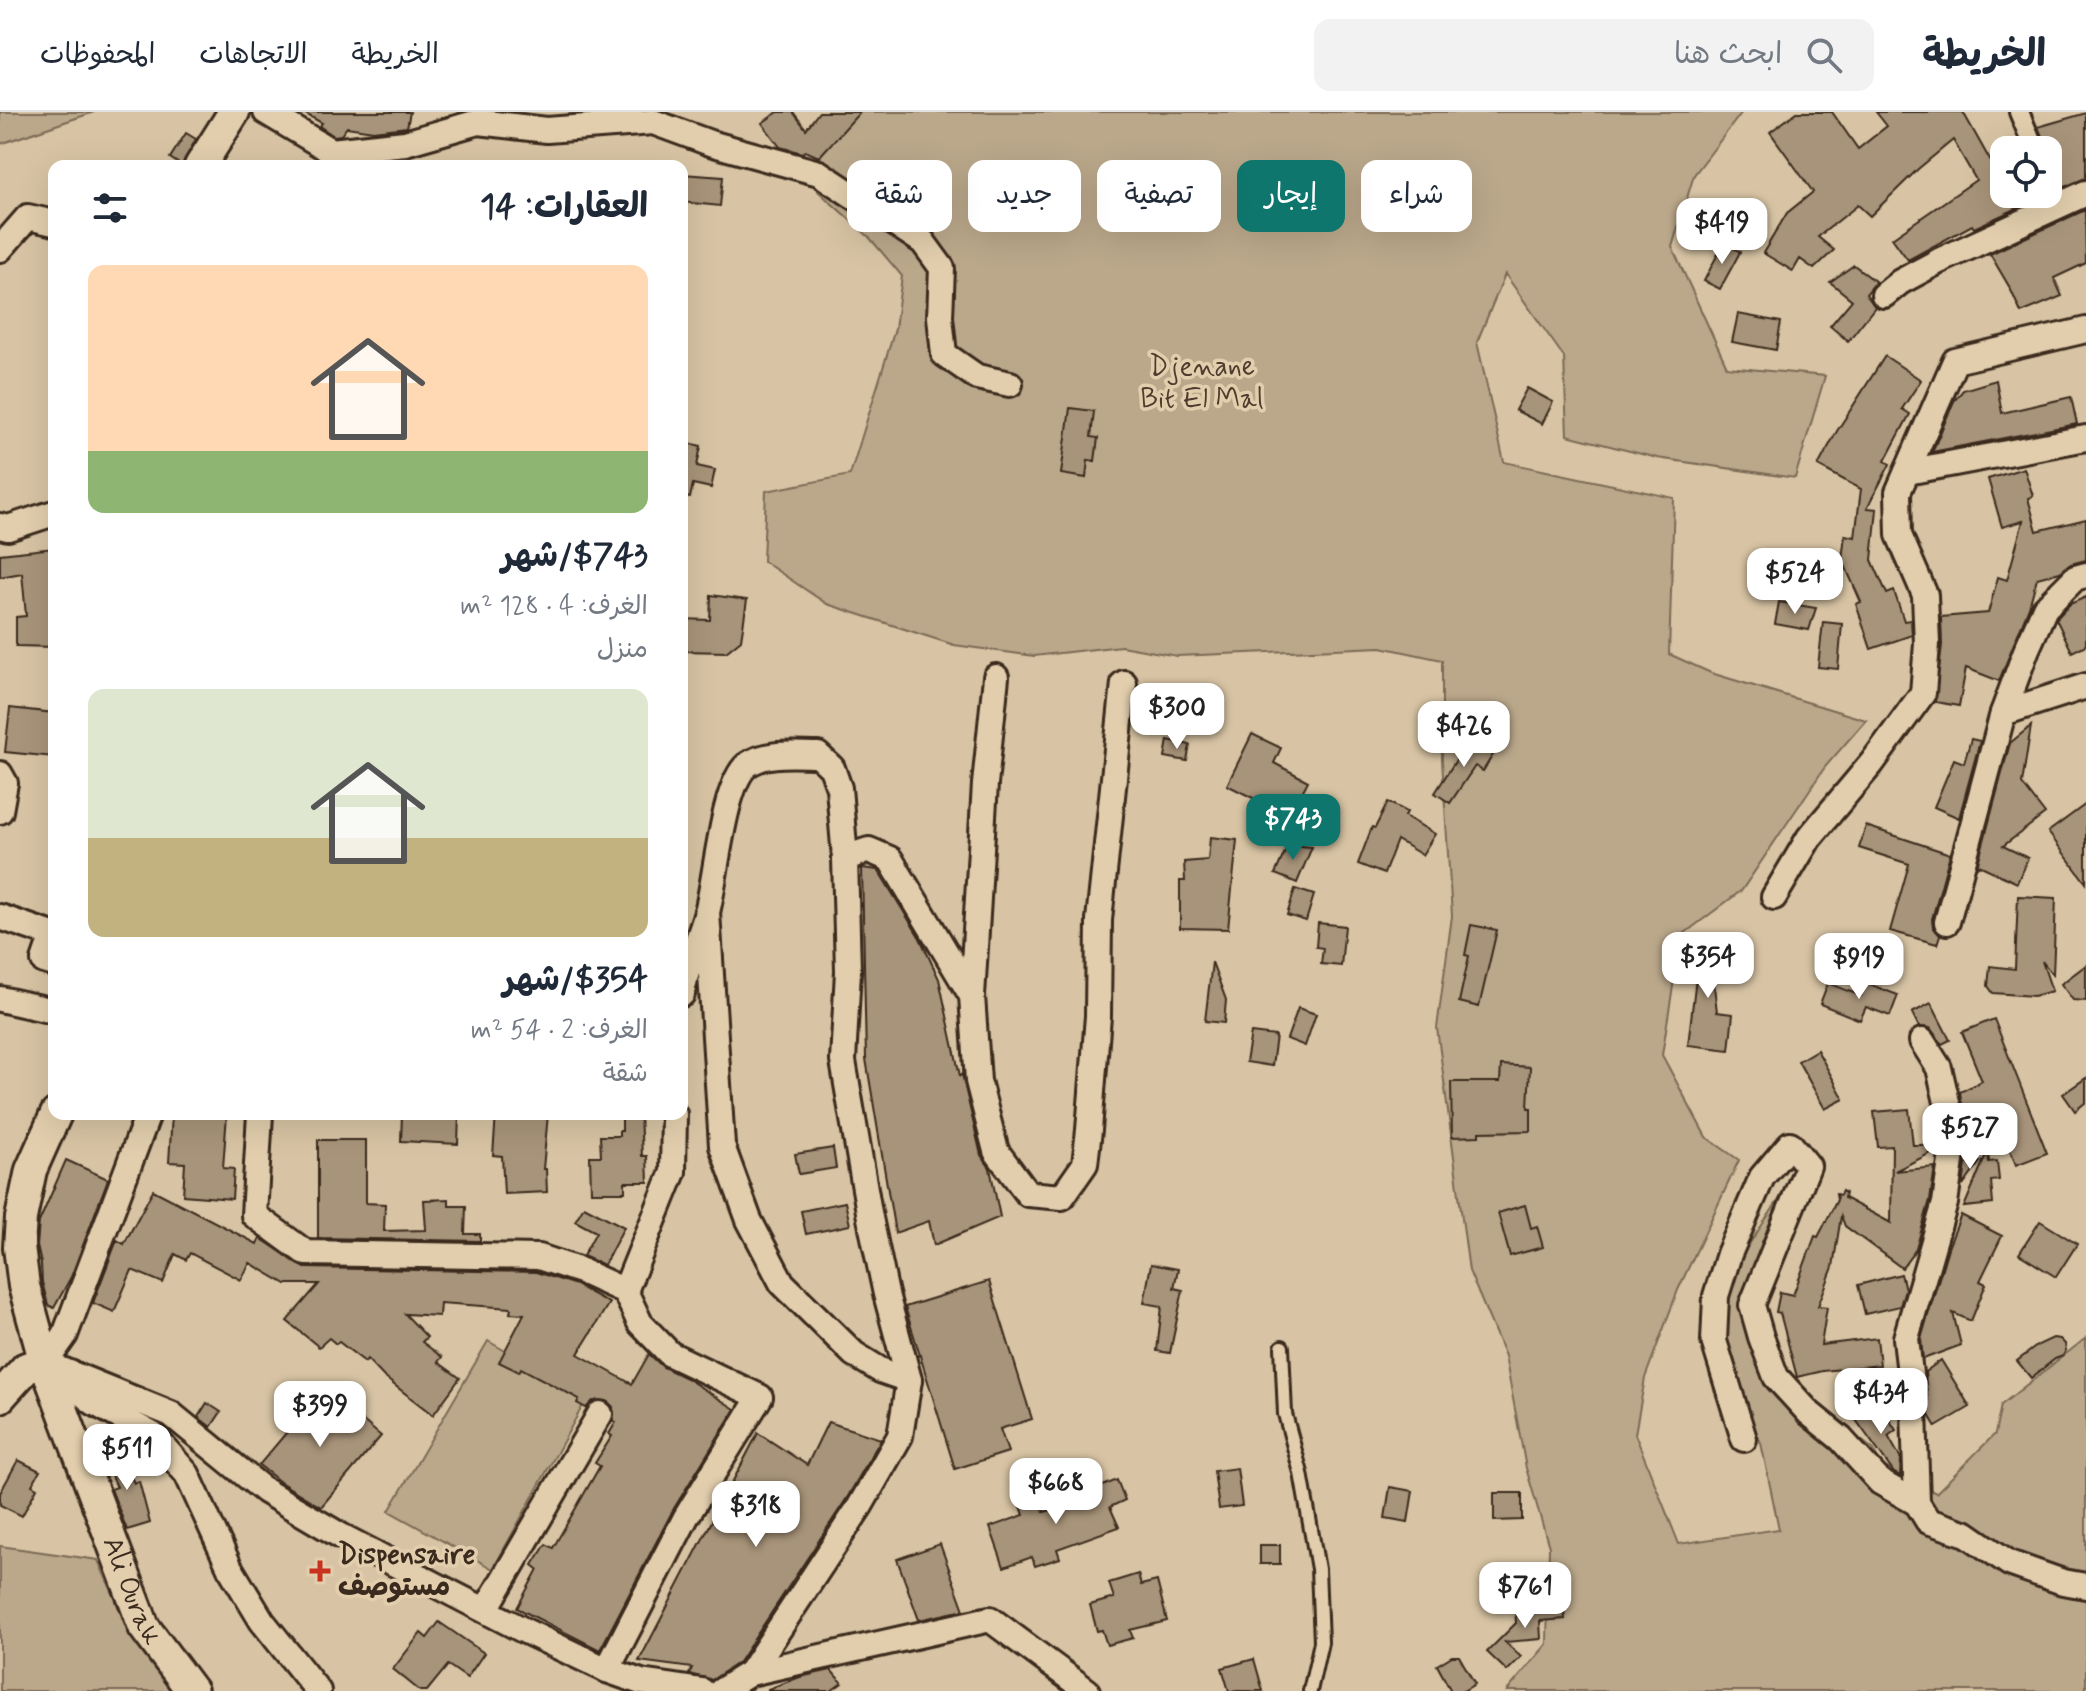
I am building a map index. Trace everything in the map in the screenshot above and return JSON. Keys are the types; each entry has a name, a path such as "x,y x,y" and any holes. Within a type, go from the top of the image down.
{"street":[{"path":"204,160 234,112"},
{"path":"266,112 331,151 405,143 478,122 547,130 653,122 710,143 819,173 923,242 942,268 940,317 944,354 977,377 1010,384"},
{"path":"2019,112 2029,136"},
{"path":"2062,206 2086,193"},
{"path":"1884,295 1900,282 1939,261 2058,208"},
{"path":"0,249 28,217 48,222"},
{"path":"1774,897 1809,838 1872,763 1923,693 1927,644 1925,595 1899,535 1898,492 1955,361 2086,330"},
{"path":"1907,472 2086,438"},
{"path":"0,526 8,528 48,515"},
{"path":"1947,922 2003,713 2026,651 2045,608 2075,578 2086,575"},
{"path":"996,677 985,784 972,996 978,1081 996,1151 1028,1194 1062,1197 1085,1164 1098,1016 1099,920 1124,683"},
{"path":"2003,713 2086,686"},
{"path":"688,974 707,912 727,807 736,780 745,766 764,756 818,755 832,768 839,788 845,858 848,971 843,1061 870,1218 909,1380 900,1436 860,1506 750,1673"},
{"path":"0,774 5,783 0,811"},
{"path":"845,858 869,850 890,859 972,996"},
{"path":"707,912 722,1146 749,1220 782,1283 854,1354 880,1370 909,1380"},
{"path":"0,917 48,933"},
{"path":"0,999 48,1010"},
{"path":"1917,1503 1914,1410 1906,1338 1945,1203 1952,1154 1950,1115 1939,1068 1922,1041"},
{"name":"Ali Ourak","path":"53,1120 31,1170 21,1218 19,1247 24,1286 45,1363 144,1627 192,1691"},
{"path":"45,1363 65,1335 146,1120"},
{"path":"260,1120 254,1215 306,1253 539,1257 581,1271 625,1291 640,1323 670,1354 760,1397 686,1517 607,1670"},
{"path":"625,1291 673,1172 674,1120"},
{"path":"1744,1439 1714,1341 1716,1296 1729,1254 1762,1177 1790,1144 1808,1166 1752,1305 1776,1377 1809,1413 1841,1439 1880,1482 1917,1503 1928,1521 1967,1534 2009,1563 2063,1582 2086,1586"},
{"path":"45,1363 93,1402 153,1435 187,1474 230,1568 262,1621 318,1691"},
{"path":"0,1397 26,1368 45,1363 171,1414 265,1491 341,1536 607,1670 641,1682 702,1691"},
{"path":"486,1609 600,1414"},
{"path":"721,1691 750,1673 990,1619 1087,1691"}],"lane":[{"path":"1282,1347 1285,1414 1301,1473 1318,1569 1321,1642 1310,1691"}],"green space":[{"path":"0,112 94,112 0,144"},
{"name":"Djenane Bit El Mal","path":"845,112 1742,112 1694,175 1672,247 1727,367 1825,376 1795,478 1657,458 1567,435 1564,357 1505,274 1477,342 1504,462 1674,498 1669,654 1711,673 1866,720 1825,767 1742,890 1681,936 1662,1055 1706,1137 1739,1160 1678,1290 1645,1378 1635,1434 1679,1544 1779,1529 1761,1443 1720,1346 1728,1276 1782,1195 1762,1242 1760,1292 1776,1356 1798,1390 1874,1450 1879,1464 1936,1493 1995,1434 2001,1405 2086,1338 2086,1691 1507,1691 1547,1644 1549,1547 1526,1468 1505,1356 1469,1271 1437,1028 1452,916 1442,760 1442,660 1381,647 1177,656 1121,646 1034,656 954,645 827,604 763,561 766,491 850,475 895,329 902,276 863,232 952,232 952,160 847,160 847,217 818,191 822,144"},
{"path":"488,1341 587,1398 493,1569 389,1511"},
{"path":"0,1546 98,1560 131,1628 175,1691 0,1691"}],"building":[{"path":"302,112 410,112 407,127 373,131 347,127 341,135 334,136 319,126 322,123"},
{"path":"778,112 793,112 806,129 819,112 860,112 819,157 780,147 762,123"},
{"path":"1797,112 1832,112 1858,149 1887,126 1876,112 1963,112 1990,160 1990,208 2018,208 1974,228 1972,225 1908,260 1892,238 1976,180 1953,140 1870,216 1858,205 1818,237 1834,250 1814,269 1800,259 1793,271 1763,253 1787,213 1813,192 1770,132"},
{"path":"2086,113 2086,178 2064,187 2062,136 2042,136 2038,127"},
{"path":"186,133 196,139 185,160 170,158"},
{"path":"688,174 723,177 720,206 688,203"},
{"path":"2085,210 2086,263 2054,278 2062,296 2021,313 1990,254"},
{"path":"1724,242 1740,252 1720,289 1704,281"},
{"path":"1854,265 1876,282 1866,294 1875,307 1848,341 1830,326 1852,300 1830,282"},
{"path":"1738,314 1781,322 1776,350 1732,342"},
{"path":"1885,356 1921,380 1902,409 1910,414 1885,461 1890,464 1867,508 1877,509 1872,560 1887,594 1894,591 1904,621 1911,620 1912,635 1871,649 1856,604 1861,602 1842,559 1845,535 1855,537 1861,489 1818,466"},
{"path":"1996,380 2002,413 2071,397 2077,424 1932,452 1954,401 1963,390"},
{"path":"1527,388 1553,402 1542,424 1515,410"},
{"path":"1070,408 1094,411 1091,437 1098,438 1095,461 1088,460 1086,478 1061,474"},
{"path":"688,443 701,446 697,466 715,470 711,488 693,484 690,498"},
{"path":"2024,468 2033,496 2028,498 2037,531 2086,519 2086,560 2037,578 2029,607 1999,681 1966,668 1959,706 1935,702 1942,645 1941,617 1988,613 1998,577 2007,580 2023,521 2002,527 1988,479"},
{"path":"48,549 48,647 16,646 16,617 26,616 22,573 0,577 0,554"},
{"path":"711,595 747,600 741,640 726,652 688,651 688,619 710,620"},
{"path":"2086,597 2086,645 2072,652 2056,619 2070,604"},
{"path":"1779,602 1816,608 1809,630 1775,624"},
{"path":"1823,622 1842,624 1838,669 1818,667"},
{"path":"10,708 48,712 48,756 5,752"},
{"path":"2031,726 2022,784 2045,814 2003,846 2028,858 2017,883 1979,865 1977,867 2010,743"},
{"path":"1252,734 1281,748 1274,763 1308,781 1287,821 1267,814 1271,807 1227,785"},
{"path":"1470,738 1494,753 1483,771 1475,766 1450,803 1435,793"},
{"path":"1971,739 1980,741 1959,818 1934,807 1954,759 1964,763"},
{"path":"1168,740 1190,745 1187,761 1165,757"},
{"path":"1388,802 1407,812 1405,816 1435,834 1422,855 1397,840 1384,874 1358,864 1372,827 1375,828"},
{"path":"2086,804 2086,883 2048,832"},
{"path":"1866,826 1950,854 1932,919 1933,927 1940,935 1937,944 1890,931 1909,864 1859,848"},
{"path":"1210,837 1237,840 1228,929 1180,928 1180,881 1185,881 1184,862 1208,860"},
{"path":"1288,845 1312,847 1297,883 1275,874"},
{"path":"862,868 878,870 920,938 939,979 960,1076 962,1074 981,1155 990,1168 1000,1217 934,1245 929,1221 895,1233 866,1059"},
{"path":"1295,889 1314,895 1306,921 1287,915"},
{"path":"2018,896 2056,898 2053,975 2042,961 2052,991 2034,996 1993,993 1988,986 1990,966 2015,969"},
{"path":"1318,923 1345,926 1341,966 1321,964 1323,948 1316,947"},
{"path":"1471,925 1497,930 1479,1007 1459,1002 1469,956 1465,955"},
{"path":"1701,936 1708,936 1710,951 1723,951 1724,976 1713,977 1717,1012 1733,1014 1729,1050 1688,1045 1696,977 1688,978 1686,952 1699,952"},
{"path":"1212,962 1226,1000 1224,1023 1205,1021"},
{"path":"2086,965 2086,1001 2073,1000 2061,984"},
{"path":"1828,983 1861,996 1866,983 1898,995 1890,1016 1866,1007 1860,1020 1820,1004"},
{"path":"1931,1003 1950,1040 1942,1044 1930,1028 1919,1027 1912,1013"},
{"path":"1298,1008 1316,1014 1305,1046 1287,1039"},
{"path":"1994,1019 2047,1153 2016,1165 1998,1121 1966,1135 1960,1092 1982,1081 1962,1032"},
{"path":"1251,1033 1276,1036 1272,1066 1246,1062"},
{"path":"1817,1050 1844,1099 1825,1109 1798,1061"},
{"path":"1501,1065 1530,1067 1528,1108 1531,1108 1531,1131 1479,1132 1479,1136 1452,1137 1451,1082 1500,1082"},
{"path":"2086,1078 2086,1102 2075,1111 2063,1094"},
{"path":"1909,1109 1913,1145 1937,1145 1937,1150 1895,1171 1935,1167 1930,1200 1916,1249 1902,1268 1845,1226 1841,1216 1833,1267 1818,1306 1827,1307 1821,1345 1877,1338 1880,1365 1797,1377 1780,1313 1776,1312 1780,1292 1793,1295 1815,1236 1818,1237 1837,1200 1836,1194 1840,1195 1842,1191 1844,1198 1891,1223 1892,1146 1878,1147 1874,1112"},
{"path":"172,1120 227,1120 223,1168 234,1169 232,1199 183,1195 185,1163 169,1162"},
{"path":"402,1120 459,1120 458,1144 401,1141"},
{"path":"496,1120 547,1120 543,1169 546,1169 547,1192 504,1194 502,1156 493,1155"},
{"path":"622,1120 640,1120 642,1156 647,1156 648,1182 625,1182 625,1192 591,1192 590,1156 601,1156 600,1136 619,1136 619,1131 622,1131"},
{"path":"318,1140 366,1140 366,1203 385,1204 384,1231 426,1230 424,1200 449,1199 449,1206 466,1206 465,1234 480,1234 480,1241 318,1238"},
{"path":"833,1148 836,1168 799,1174 795,1154"},
{"path":"1988,1150 1989,1162 1997,1161 1999,1180 1991,1181 1993,1204 1964,1207"},
{"path":"66,1160 108,1179 71,1277 54,1308 48,1305 37,1246 39,1222"},
{"path":"1980,1162 1963,1186 1966,1164"},
{"path":"153,1190 257,1244 260,1238 305,1268 536,1272 576,1285 609,1303 578,1354 632,1384 649,1354 663,1367 735,1409 673,1510 600,1650 517,1608 538,1569 533,1565 546,1544 553,1548 600,1466 595,1463 612,1436 609,1434 616,1422 613,1421 613,1407 607,1401 593,1401 586,1408 577,1403 579,1399 521,1368 519,1372 499,1362 524,1314 510,1313 511,1308 440,1303 439,1316 405,1314 427,1337 422,1342 442,1357 438,1362 460,1378 433,1415 384,1377 367,1359 365,1362 329,1338 319,1347 287,1321 319,1284 286,1284 250,1263 241,1280 190,1253 186,1260 175,1254 163,1283 132,1270 114,1312 93,1303 117,1240 124,1244"},
{"path":"845,1202 850,1225 806,1234 801,1211"},
{"path":"1525,1205 1531,1228 1537,1226 1543,1247 1510,1256 1498,1213"},
{"path":"584,1206 624,1227 604,1265 583,1256 596,1232 575,1221"},
{"path":"1961,1215 2002,1236 1980,1281 1986,1284 1971,1321 1953,1313 1961,1345 1923,1359 1921,1339"},
{"path":"2040,1221 2077,1244 2056,1277 2019,1254"},
{"path":"1151,1264 1178,1269 1174,1288 1183,1290 1170,1353 1157,1351 1162,1306 1144,1303"},
{"path":"1901,1274 1905,1289 1900,1306 1865,1314 1858,1285"},
{"path":"989,1281 1032,1419 1000,1429 1008,1452 955,1469 905,1307"},
{"path":"2053,1338 2065,1344 2063,1356 2031,1378 2017,1361"},
{"path":"1941,1360 1970,1407 1936,1427 1929,1415 1925,1372"},
{"path":"324,1388 381,1436 321,1507 259,1465"},
{"path":"207,1403 221,1412 211,1427 198,1417"},
{"path":"1878,1404 1896,1430 1888,1436 1901,1459 1900,1476 1894,1473 1856,1420"},
{"path":"828,1422 881,1439 847,1498 739,1662 712,1680 689,1674 692,1668 639,1661 758,1433 807,1465"},
{"path":"117,1448 134,1483 139,1481 150,1523 127,1530 111,1489 117,1487 102,1455"},
{"path":"18,1460 40,1471 32,1485 37,1488 22,1516 0,1505 0,1493"},
{"path":"1237,1468 1242,1506 1219,1509 1214,1471"},
{"path":"1117,1480 1125,1500 1110,1507 1119,1527 1057,1549 1060,1558 1035,1566 1032,1557 1004,1567 990,1527 1024,1515 1020,1503 1039,1496 1044,1512 1089,1500 1086,1493"},
{"path":"1390,1487 1413,1491 1408,1522 1385,1518"},
{"path":"1494,1493 1522,1493 1522,1520 1494,1521"},
{"path":"940,1544 964,1610 919,1620 897,1559"},
{"path":"1260,1545 1280,1545 1280,1564 1260,1564"},
{"path":"1138,1574 1141,1585 1157,1581 1167,1621 1130,1630 1133,1638 1107,1645 1102,1630 1097,1631 1090,1605 1114,1598 1109,1583"},
{"path":"1563,1602 1565,1619 1540,1621 1541,1639 1505,1642 1521,1657 1507,1671 1487,1652 1516,1623 1515,1605"},
{"path":"439,1622 484,1653 467,1678 448,1665 427,1691 420,1691 393,1669 421,1633 427,1638"},
{"path":"1452,1656 1459,1656 1475,1684 1463,1691 1451,1691 1437,1665"},
{"path":"1254,1659 1263,1691 1229,1691 1222,1668"},
{"path":"831,1670 842,1683 831,1691 768,1691 800,1677"}],"place":[{"name":"Dispensaire مستوصف","path":"320,1571"}]}
